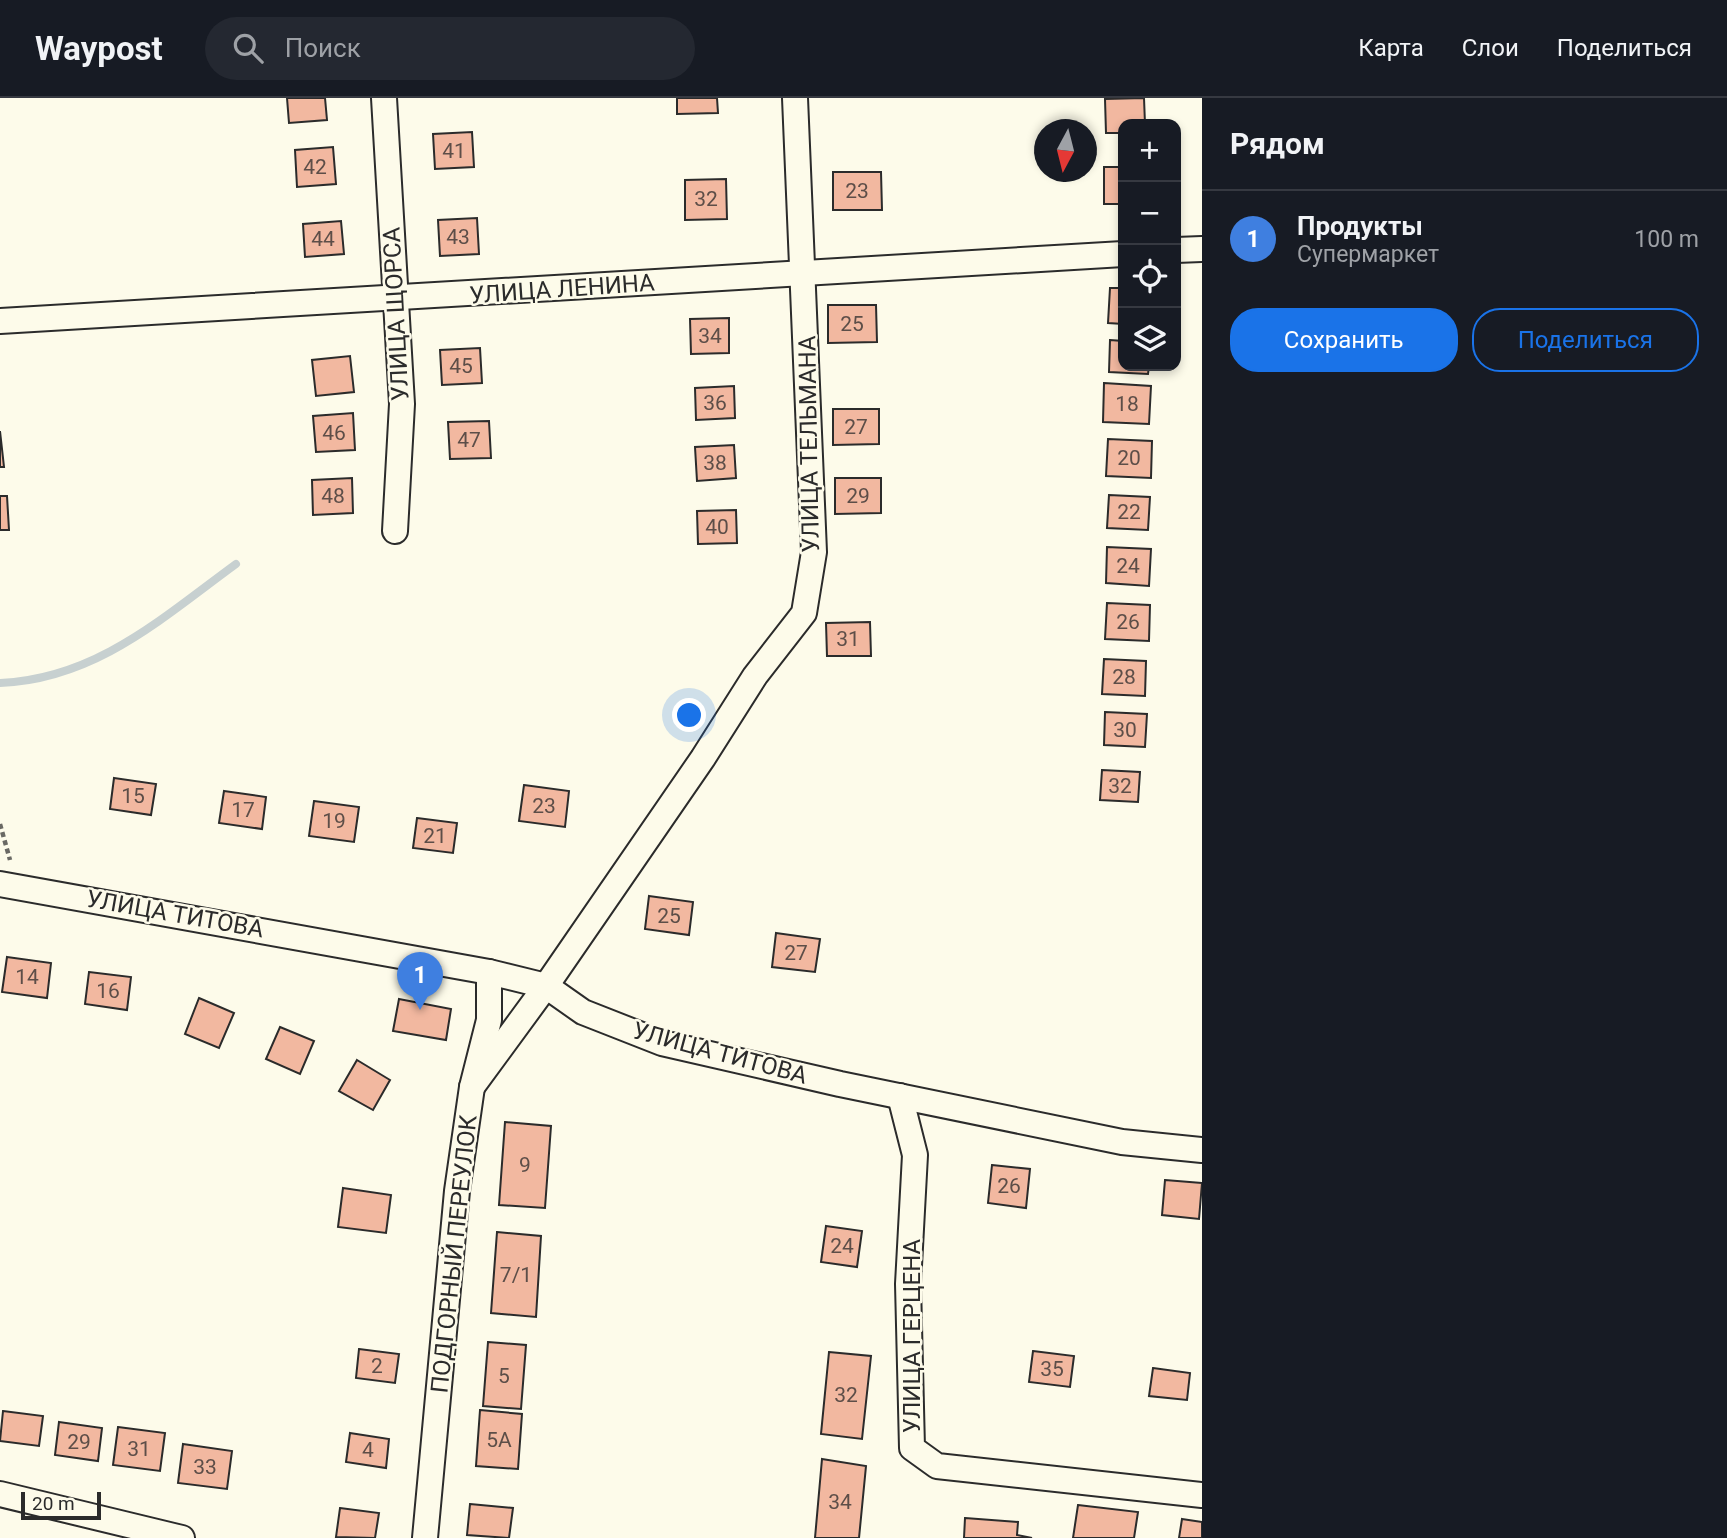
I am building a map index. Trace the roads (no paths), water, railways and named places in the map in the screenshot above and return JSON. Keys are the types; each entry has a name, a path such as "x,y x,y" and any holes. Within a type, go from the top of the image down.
{"street":[{"name":"УЛИЦА ЩОРСА","path":"384,98 402,404 395,531"},
{"name":"УЛИЦА ТЕЛЬМАНА","path":"472,1087 546,986 703,758 755,676 804,612 814,552 795,98"},
{"path":"1181,250 1202,249"},
{"name":"УЛИЦА ЛЕНИНА","path":"0,321 397,300 1118,254"},
{"name":"УЛИЦА ТИТОВА","path":"8,885 489,972 546,986 583,1012 663,1044 1122,1142 1202,1150"},
{"name":"ПОДГОРНЫЙ ПЕРЕУЛОК","path":"425,1538 457,1191 472,1087 489,1020 489,972"},
{"name":"УЛИЦА ГЕРЦЕНА","path":"900,1096 915,1155 908,1284 912,1448 937,1466 1202,1495"},
{"path":"0,1494 182,1538"}],"waterway":[{"path":"0,683 35,679 97,658 154,624 236,564"}],"place":[{"name":"Продукты","path":"420,1010"}]}
